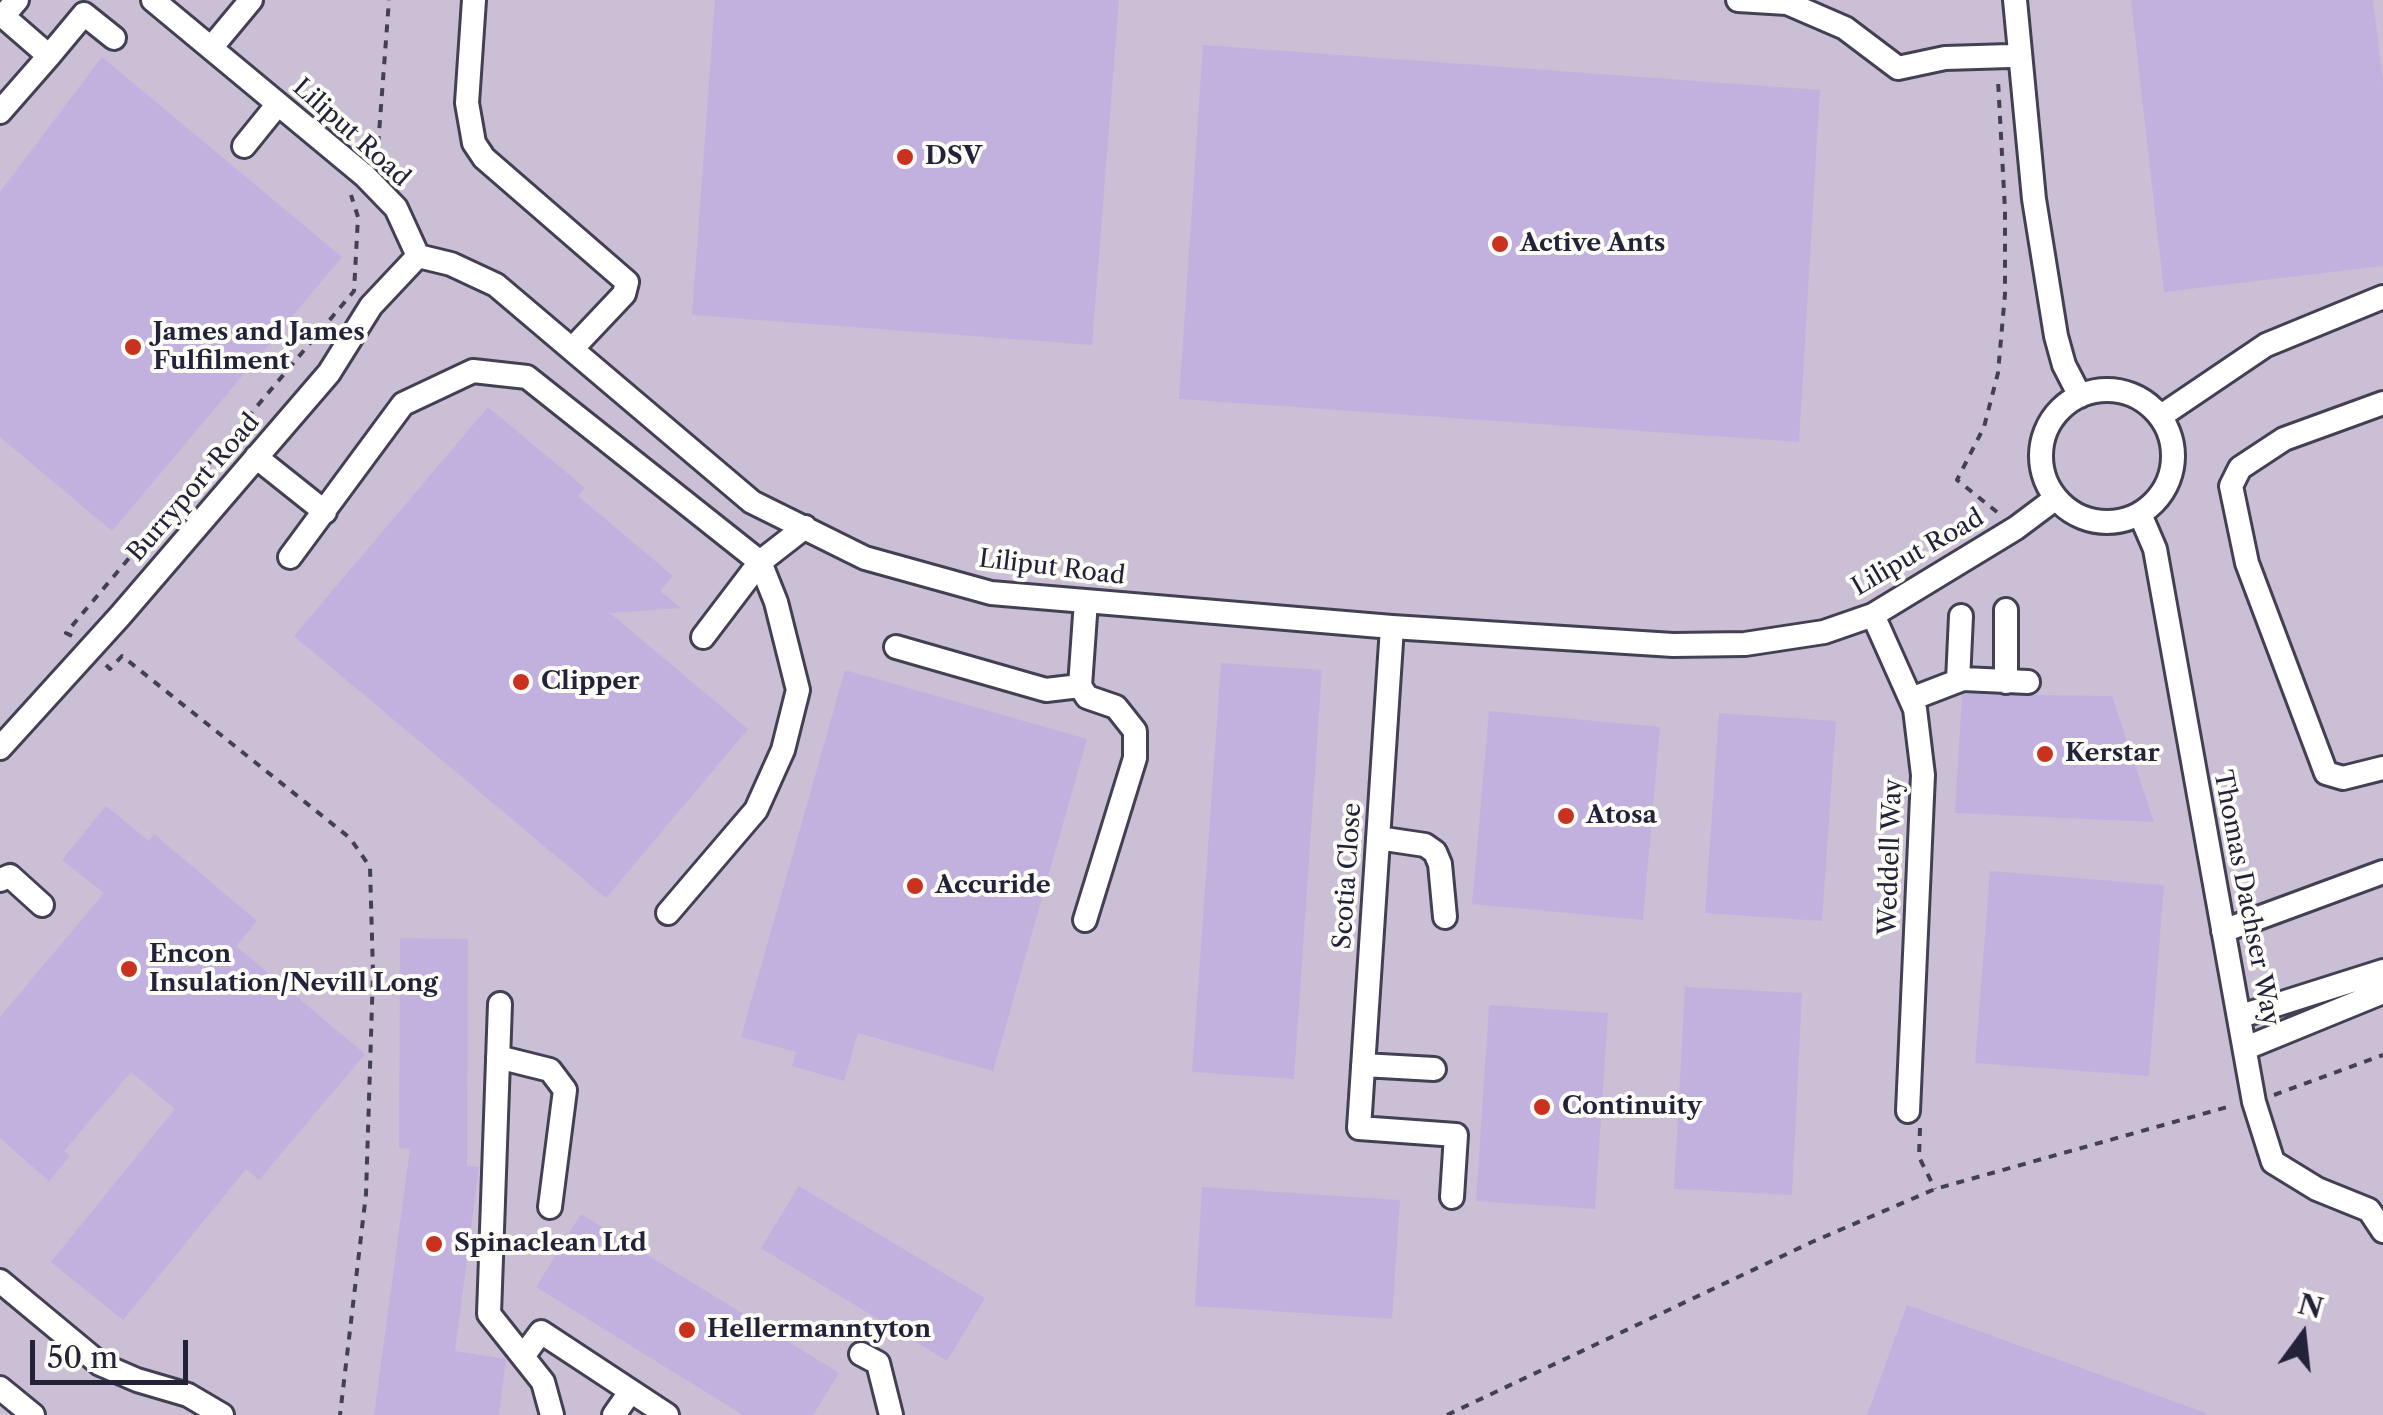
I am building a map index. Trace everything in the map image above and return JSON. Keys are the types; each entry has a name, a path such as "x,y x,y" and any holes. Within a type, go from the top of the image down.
{"street":[{"path":"17,0 3,16 48,56"},
{"name":"Liliput Road","path":"153,0 365,176 396,208 418,256 452,264 496,285 752,502 865,558 991,594 1392,628 1672,644 1745,644 1824,632 1873,614 2016,528 2056,498"},
{"path":"211,48 251,0"},
{"path":"474,0 467,103 474,143 484,158 627,282 624,294 572,349"},
{"path":"1738,0 1787,4 1846,28 1898,68 1944,58 2003,56"},
{"path":"2015,0 2034,199 2064,365 2080,396"},
{"path":"0,112 84,14 114,38"},
{"path":"244,146 278,104"},
{"name":"Burryport Road","path":"0,748 120,616 329,373 371,306 418,256"},
{"path":"2161,416 2266,345 2383,297"},
{"path":"290,557 403,404 472,370 527,377 760,562 776,602 798,690 784,750 756,810 668,914"},
{"path":"2100,390 2120,391 2140,398 2161,416 2174,447 2173,467 2156,502 2140,514 2123,521 2086,519 2056,498 2046,481 2042,441 2056,414 2080,396 2100,390"},
{"path":"2383,403 2284,439 2240,468 2231,486 2247,563 2326,774 2343,778 2383,768"},
{"path":"256,457 324,512"},
{"name":"Thomas Dachser Way","path":"2140,514 2154,549 2254,1102 2273,1162 2317,1189 2369,1210 2379,1219"},
{"path":"702,637 760,562 805,527"},
{"path":"1085,920 1135,758 1135,731 1116,707 1087,696 1080,686 1086,602"},
{"path":"1911,699 1958,680 2017,682 2006,610"},
{"name":"Weddell Way","path":"1873,614 1915,709 1923,774 1908,1111"},
{"path":"1958,680 1961,616"},
{"name":"Scotia Close","path":"1392,628 1360,1128 1456,1134 1452,1197"},
{"path":"896,647 1046,690 1080,686"},
{"path":"1378,838 1425,845 1436,852 1444,917"},
{"path":"2224,931 2383,872"},
{"path":"0,880 10,876 42,906"},
{"path":"2240,1016 2383,971"},
{"path":"2246,1048 2383,992"},
{"path":"500,1004 489,1314 544,1382 552,1415"},
{"path":"498,1057 550,1070 565,1090 550,1207"},
{"path":"1364,1065 1434,1068"},
{"path":"0,1281 100,1364 188,1395 222,1415"},
{"path":"524,1355 541,1332 667,1415"},
{"path":"861,1354 878,1363 891,1415"},
{"path":"0,1388 33,1415"},
{"path":"614,1415 630,1392"}],"path":[{"path":"377,162 389,0"},
{"path":"2003,56 2005,294 1998,373 1984,427 1957,480 2016,528"},
{"path":"66,632 354,291 358,217 350,196 358,186"},
{"path":"110,668 122,656 350,838 370,867 374,973 366,1194 340,1415"},
{"path":"1447,1415 1812,1242 1935,1189 2204,1111 2254,1102 2383,1055"},
{"path":"1908,1111 1920,1114 1919,1157 1935,1189"}],"shaded area":[{"path":"0,0 2383,0 2383,1415 0,1415"}],"building":[{"name":"DSV","path":"715,0 1119,0 1092,345 692,315"},
{"path":"2131,0 2373,0 2383,82 2383,266 2164,292"},
{"name":"Active Ants","path":"1203,45 1820,90 1799,442 1179,399"},
{"name":"James and James Fulfilment","path":"102,57 342,257 112,531 0,437 0,192"},
{"name":"Clipper","path":"488,407 585,488 578,496 673,576 660,591 681,608 610,613 748,729 606,898 294,636"},
{"path":"1221,663 1322,670 1294,1079 1192,1072"},
{"name":"Accuride","path":"845,670 1087,739 993,1071 858,1033 844,1081 792,1066 796,1052 741,1037"},
{"name":"Kerstar","path":"1965,694 2112,696 2154,822 1955,813"},
{"name":"Atosa","path":"1489,711 1660,727 1643,920 1472,904"},
{"path":"1719,713 1836,721 1822,921 1705,913"},
{"path":"106,806 149,841 154,834 257,921 236,946 365,1054 259,1180 246,1169 123,1320 51,1262 175,1109 131,1072 64,1151 70,1156 49,1181 0,1138 0,1017 104,893 62,860"},
{"path":"1990,871 2164,885 2149,1076 1975,1063"},
{"path":"400,938 468,939 467,1166 479,1167 455,1351 506,1359 499,1415 374,1415 410,1149 399,1148"},
{"path":"1685,987 1802,993 1792,1195 1674,1189"},
{"name":"Continuity","path":"1489,1005 1608,1013 1595,1209 1476,1201"},
{"path":"799,1186 985,1298 947,1361 761,1248"},
{"path":"1202,1187 1400,1200 1392,1319 1195,1306"},
{"name":"Hellermanntyton","path":"581,1214 839,1373 813,1415 743,1415 536,1287"},
{"path":"1907,1305 2206,1413 1867,1415"}],"place":[{"name":"DSV","path":"905,157"},
{"name":"Active Ants","path":"1500,244"},
{"name":"James and James Fulfilment","path":"133,347"},
{"name":"Clipper","path":"521,682"},
{"name":"Kerstar","path":"2045,754"},
{"name":"Atosa","path":"1566,816"},
{"name":"Accuride","path":"915,886"},
{"name":"Encon Insulation/Nevill Long","path":"129,969"},
{"name":"Continuity","path":"1542,1107"},
{"name":"Spinaclean Ltd","path":"434,1244"},
{"name":"Hellermanntyton","path":"687,1330"}]}
